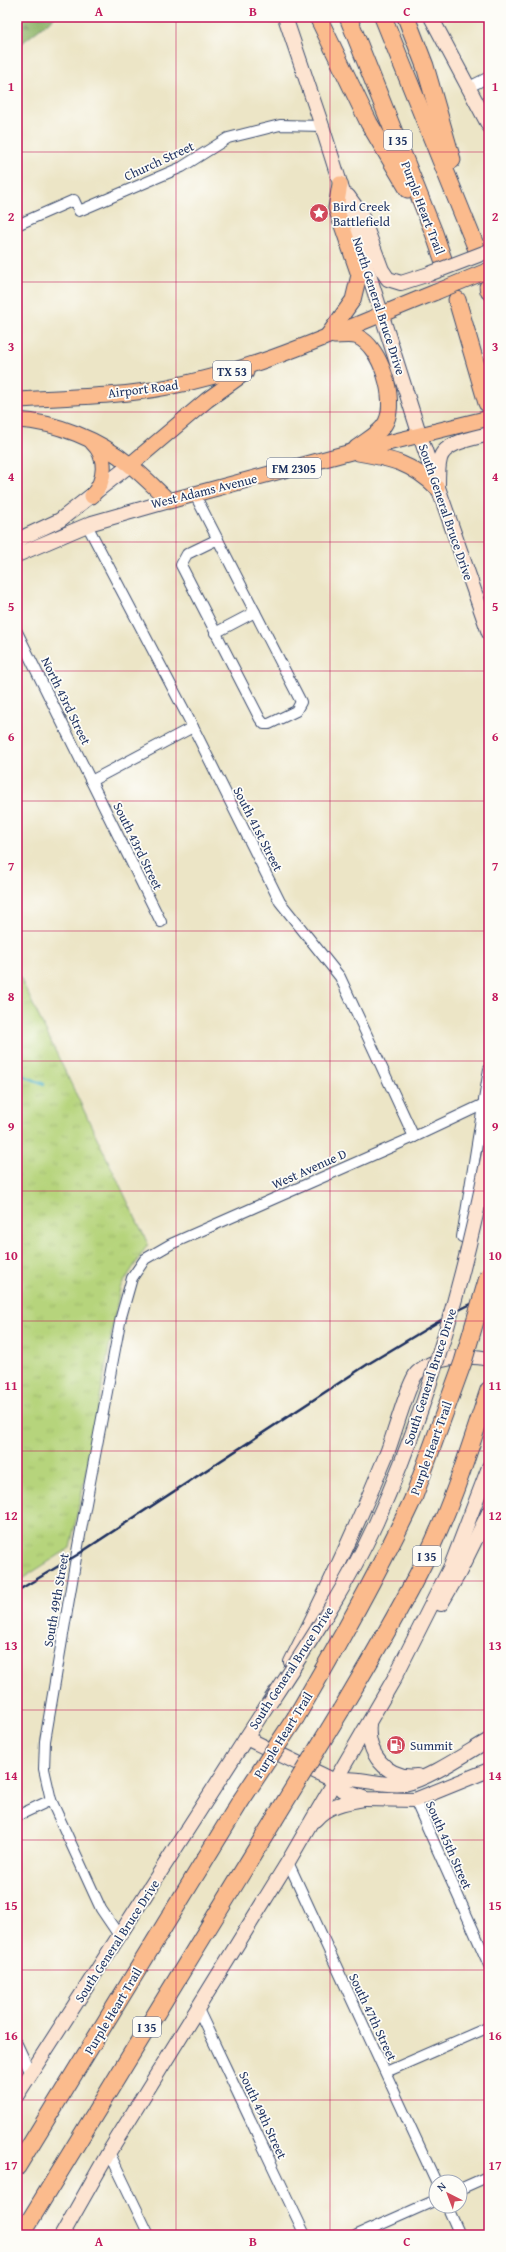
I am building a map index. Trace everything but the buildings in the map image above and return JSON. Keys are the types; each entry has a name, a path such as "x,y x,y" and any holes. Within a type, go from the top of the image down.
{"highway":[{"path":"318,17 369,123 434,233"},
{"name":"Purple Heart Trail","path":"348,17 434,233 445,265"},
{"name":"I 35","path":"383,17 481,248"},
{"path":"406,17 425,66 481,248"},
{"path":"457,300 488,410"},
{"name":"Purple Heart Trail","path":"17,2167 240,1802 296,1717 353,1620 386,1557 413,1499 463,1362 489,1274"},
{"name":"I 35","path":"21,2235 348,1697 426,1559 460,1472 489,1390"}],"main road":[{"name":"North General Bruce Drive","path":"285,17 322,126 420,436"},
{"path":"431,17 467,88 489,126"},
{"path":"340,184 361,214 382,270 388,279 401,283 429,274 481,248"},
{"path":"328,336 353,300 358,275 336,208 340,184"},
{"name":"Airport Road","path":"17,400 152,390 212,377 266,361 489,270"},
{"path":"328,336 358,337 370,346 380,362 388,384 390,409 386,422 380,430 351,452"},
{"name":"Airport Road","path":"130,465 230,382 266,361"},
{"name":"West Adams Avenue","path":"17,555 87,525 136,509 195,495 351,452 452,428 488,410"},
{"path":"17,420 56,427 90,440 130,465 169,501"},
{"path":"437,488 440,457 453,446 489,434"},
{"name":"South General Bruce Drive","path":"420,436 489,633"},
{"path":"90,440 101,454 104,466 103,479 92,496"},
{"path":"351,452 384,457 406,464 422,473 437,488"},
{"path":"17,540 60,520 130,465"},
{"name":"South General Bruce Drive","path":"17,2095 324,1619 375,1524 407,1447 435,1371 464,1270 489,1153"},
{"path":"270,1703 330,1586 388,1451 416,1374 429,1365 446,1360 468,1357 489,1359"},
{"path":"394,1678 451,1566 489,1467"},
{"path":"62,2235 109,2152 197,2007 288,1862 394,1678 459,1573 489,1512"},
{"path":"369,1721 367,1737 372,1752 382,1765 396,1773 412,1777 428,1775"},
{"path":"246,1738 335,1781 342,1790 366,1799"},
{"path":"335,1781 348,1778 378,1784 405,1784 428,1775 489,1740"},
{"path":"299,1843 317,1818 331,1808 347,1802 366,1799 415,1800 489,1770"}],"street":[{"path":"467,88 489,76"},
{"name":"Church Street","path":"17,225 74,200 79,211 182,167 228,138 280,125 322,126"},
{"path":"195,495 218,539 301,702 296,711 269,724 264,724 260,719 181,565 188,554 218,539"},
{"name":"South 41st Street","path":"87,525 193,727 280,902 340,977 414,1138"},
{"path":"216,633 255,612"},
{"name":"North 43rd Street","path":"17,632 91,782"},
{"path":"91,782 193,727"},
{"name":"South 43rd Street","path":"91,782 161,922"},
{"path":"462,1237 489,1069"},
{"name":"West Avenue D","path":"145,1259 171,1244 414,1138 484,1104"},
{"name":"South 49th Street","path":"120,1937 101,1909 51,1800 44,1769 45,1741 78,1546 121,1317 132,1278 145,1259"},
{"path":"17,1816 51,1800"},
{"name":"South 45th Street","path":"415,1800 489,1965"},
{"name":"South 47th Street","path":"288,1862 432,2174"},
{"name":"South 49th Street","path":"197,2007 305,2235"},
{"path":"386,2072 489,2027"},
{"path":"17,2044 31,2074"},
{"path":"109,2152 149,2235"},
{"path":"468,2186 489,2176"},
{"path":"357,2235 428,2204"},
{"path":"451,2214 460,2235"}],"green space":[{"path":"17,17 55,17 17,47"},
{"path":"17,971 148,1244 120,1288 88,1463 70,1548 17,1582"}],"waterway":[{"path":"17,1073 44,1084"}],"railway":[{"path":"17,1591 77,1555 368,1364 451,1314 489,1295"}],"place":[{"name":"Bird Creek Battlefield","path":"319,213"},
{"name":"Summit","path":"396,1745"}]}
